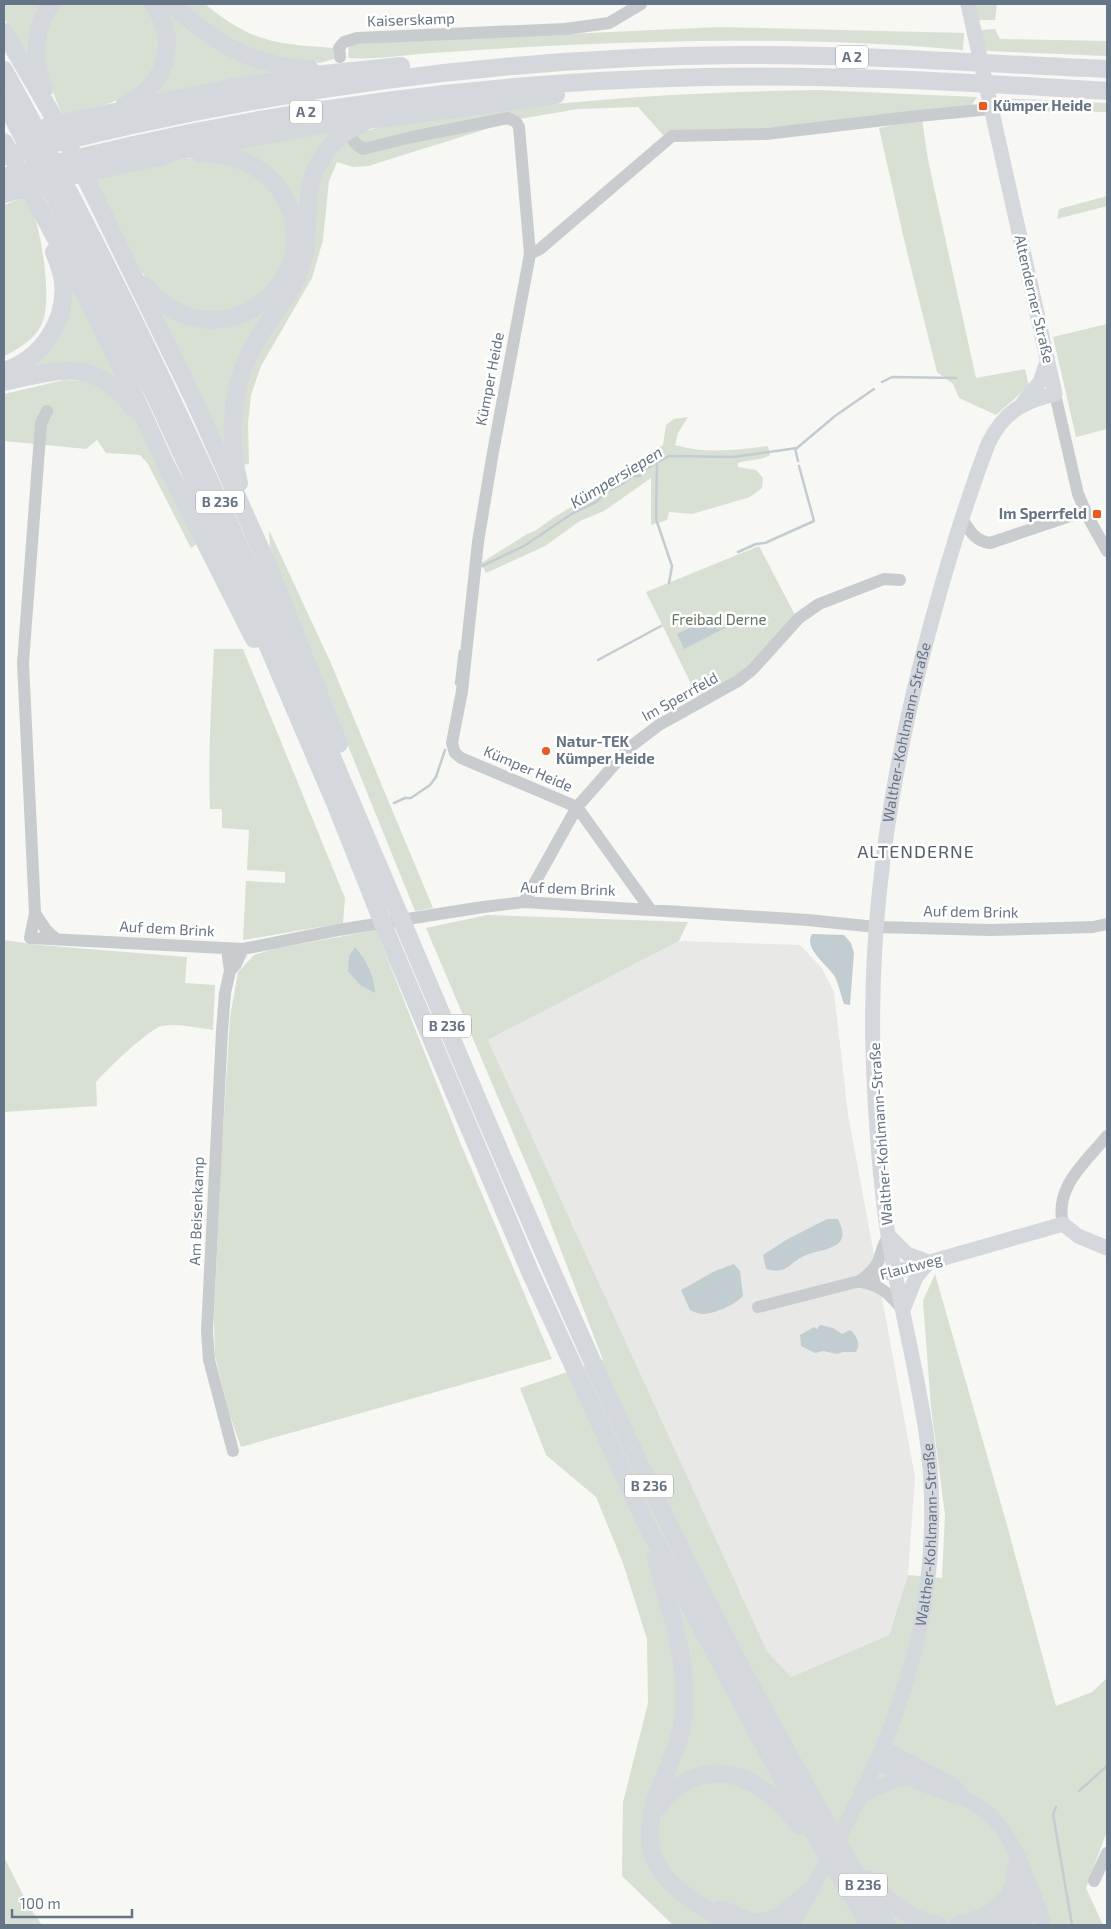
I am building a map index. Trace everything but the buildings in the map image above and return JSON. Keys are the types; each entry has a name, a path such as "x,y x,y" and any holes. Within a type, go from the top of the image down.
{"highway":[{"path":"52,4 42,20 36,46 40,79 53,116"},
{"path":"83,118 124,106 139,98 156,80 162,69 167,44 163,24 153,4"},
{"path":"171,4 210,36 245,55 261,61 297,68 353,71"},
{"path":"4,32 53,116 109,224 144,286 160,302 184,315 209,321 232,318 256,308 274,292 291,262 295,237 290,210 278,187 258,168 233,157 200,153 160,156"},
{"name":"A 2","path":"4,156 72,138 242,102 400,78 558,62 747,55 852,57 1107,69"},
{"path":"4,138 83,118 229,88 314,75 528,56 558,62"},
{"name":"B 236","path":"4,70 25,124 59,188 128,307 208,474 279,633 566,1303 658,1506 869,1925"},
{"name":"A 2","path":"4,177 166,138 324,109 449,93 614,80 797,76 1107,91"},
{"path":"4,194 173,152 322,125 581,92 614,80"},
{"name":"B 236","path":"4,100 25,124"},
{"path":"256,538 235,463 232,442 233,413 239,382 250,353 300,272 306,242 308,195 315,166 332,144 348,130 369,123 402,116"},
{"path":"4,142 79,282 165,463 248,628 291,699"},
{"name":"B 236","path":"59,188 237,574 335,803 390,941 531,1274 647,1526 723,1672 782,1779 887,1925"},
{"path":"4,371 37,353 55,328 60,314 63,280 35,202"},
{"path":"109,224 113,238 160,328 195,402 256,538 341,747 352,780 360,824"},
{"path":"4,382 57,370 74,370 107,381 126,398 136,412 165,463"},
{"path":"647,1526 676,1631 684,1682 684,1711 681,1730 676,1750 656,1798 650,1844 654,1861 664,1876 681,1892 733,1925"},
{"path":"652,1818 663,1800 683,1782 707,1774 731,1775 752,1783 776,1800 900,1910 928,1924 939,1925"},
{"path":"997,1918 1014,1885 1014,1874 1018,1859"},
{"path":"681,1892 755,1924 777,1918 806,1896"},
{"path":"958,1925 1039,1910"}],"main road":[{"name":"Altenderner Straße","path":"968,4 1055,394"},
{"path":"1022,405 1034,391 1048,362"},
{"name":"Walther-Kohlmann-Straße","path":"793,1925 806,1896 860,1799 877,1762 906,1682 925,1599 930,1544 930,1475 927,1436 888,1236 879,1155 874,1080 873,1028 876,927 884,849 904,732 920,665 962,519 993,433 1005,417 1022,405 1055,394"},
{"path":"1063,1224 1078,1236 1107,1248"},
{"name":"Flautweg","path":"895,1272 1063,1224"},
{"path":"888,1236 907,1254 929,1262 916,1277 903,1310"},
{"path":"882,1748 953,1785 965,1798 986,1812 998,1823 1008,1837 1039,1910"},
{"path":"877,1762 948,1794 965,1798"},
{"path":"860,1799 896,1779 910,1778"}],"street":[{"name":"Kaiserskamp","path":"340,57 339,48 344,42 357,38 584,27 610,23 641,4"},
{"path":"530,254 672,136 766,134 991,109"},
{"path":"351,137 359,147 364,149 429,133 502,118 512,118 519,127 530,254"},
{"name":"Kümper Heide","path":"530,254 485,498 478,542 462,690 452,744 455,753 460,758 577,807 650,909"},
{"name":"Altenderner Straße","path":"1055,394 1076,486 1085,511 1107,551"},
{"path":"47,411 41,423 22,663 35,913 46,930 56,939"},
{"path":"962,519 976,538 990,543 1085,511"},
{"name":"Im Sperrfeld","path":"524,902 577,807 630,747 659,725 738,681 752,670 799,618 819,604 884,578 900,580"},
{"name":"Auf dem Brink","path":"35,913 30,938 227,949 243,948 338,930 524,902 808,920 876,927 991,930 1093,927 1107,924"},
{"name":"Am Beisenkamp","path":"230,971 236,964 243,948"},
{"name":"Am Beisenkamp","path":"227,949 230,971 225,993 222,1031 207,1330 209,1360 234,1451"},
{"path":"1063,1224 1060,1209 1066,1188 1079,1169 1107,1136"},
{"path":"859,1281 872,1271 888,1236"},
{"name":"Flautweg","path":"758,1306 895,1272"},
{"path":"859,1281 875,1284 883,1289 903,1310"},
{"path":"1094,1881 1107,1853"}],"shaded area":[{"path":"718,614 725,628 684,649 677,634"},
{"path":"812,934 844,935 851,943 854,953 850,1005 844,1004 835,977 813,951 810,940"},
{"path":"679,941 800,945 821,967 834,992 848,1114 915,1477 908,1575 889,1635 791,1677 767,1651 488,1040"},
{"path":"355,947 369,968 375,993 360,985 348,971 349,956"},
{"path":"827,1219 838,1219 842,1229 842,1237 839,1242 827,1249 804,1256 783,1269 766,1269 763,1255 786,1240"},
{"path":"734,1264 740,1271 743,1296 730,1306 707,1314 700,1314 690,1310 681,1290 715,1271"},
{"path":"820,1325 833,1328 842,1334 850,1330 858,1340 856,1352 837,1354 823,1351 815,1353 801,1346 800,1335 814,1327 817,1329"}],"green space":[{"path":"4,4 45,4 32,68 4,18"},
{"path":"60,4 144,4 153,17 159,36 158,60 152,75 141,87 128,95 96,108 63,116 49,80 43,41 45,28 51,14"},
{"path":"182,4 205,4 236,26 264,39 295,45 333,48 334,59 320,63 267,54 225,37"},
{"path":"973,4 997,4 995,20 976,20"},
{"path":"162,8 291,71 149,98 162,81"},
{"path":"719,27 964,33 963,50 864,43 715,41 550,46 379,58 348,58 349,45 369,43"},
{"path":"995,29 1000,39 1107,41 1107,56 985,51 980,30"},
{"path":"818,90 977,97 971,106 799,126 663,135 638,107 578,109 366,145 354,135 384,126 415,121 562,103 690,94"},
{"path":"997,98 1107,103 1107,112 1022,111 999,106"},
{"path":"922,119 928,160 976,378 1025,369 1029,386 996,415 959,398 953,384 937,372 906,248 879,128"},
{"path":"509,122 368,166 353,167 337,162 329,181 323,240 312,278 261,366 251,395 248,424 249,464 240,465 238,444 243,394 315,204 324,163 347,140 353,149"},
{"path":"339,129 320,151 309,173 304,197 301,252 296,268 255,336 240,371 231,406 231,464 156,307 184,320 217,325 247,317 261,309 274,298 289,276 296,258 297,222 293,205 273,174 258,162 222,149"},
{"path":"194,158 238,165 268,185 286,217 288,249 275,281 247,305 216,314 181,308 153,287 138,267 92,177 166,161"},
{"path":"1107,196 1107,206 1057,219 1059,209"},
{"path":"26,197 35,219 41,244 46,286 45,311 43,321 32,338 4,356 4,205"},
{"path":"67,277 122,384 111,377 4,375 32,362"},
{"path":"1107,324 1107,429 1076,437 1053,337"},
{"path":"64,380 85,381 106,387 134,416 198,543 191,548 148,464 140,455 106,453 97,440 86,449 4,441 4,394"},
{"path":"688,417 678,433 675,445 698,450 733,450 768,446 770,455 738,463 738,467 756,470 763,478 762,488 750,497 692,514 669,512 667,520 651,525 651,478 604,511 580,521 545,546 486,573 481,563 606,486 663,445 666,425 674,419"},
{"path":"269,530 330,661 433,908 415,911 270,553"},
{"name":"Freibad Derne","path":"759,546 795,615 731,682 699,700 646,592"},
{"path":"214,649 243,649 345,898 343,923 243,940 246,881 285,883 285,872 247,870 249,830 222,828 221,809 210,809"},
{"path":"487,915 688,922 679,941 488,1040 767,1651 791,1677 889,1635 908,1575 942,1578 945,1515 931,1407 923,1301 935,1274 1007,1525 1056,1706 1092,1692 1107,1678 1107,1831 1086,1888 1103,1925 673,1925 622,1876 623,1802 648,1703 647,1639 623,1563 596,1497 546,1455 520,1388 603,1360 542,1201 426,928"},
{"path":"376,930 460,1142 552,1359 241,1447 229,1413 215,1356 214,1317 230,1017 238,972 254,955 274,949"},
{"path":"4,940 39,945 187,957 185,983 215,985 213,1030 174,1025 162,1026 148,1034 96,1082 97,1106 4,1112"},
{"path":"4,1857 28,1905 42,1925 4,1925"}],"waterway":[{"name":"Kümpersiepen","path":"882,382 892,377 956,378"},
{"name":"Kümpersiepen","path":"482,566 524,546 573,513 596,502 605,493 632,476 640,476 643,470 669,456 733,457 797,448 835,416 874,389"},
{"path":"795,448 798,461"},
{"path":"657,463 656,519 672,566 669,583"},
{"path":"738,552 756,544 765,543 814,521 799,466"},
{"path":"598,660 661,626"},
{"name":"Kümpersiepen","path":"456,684 460,651"},
{"name":"Kümpersiepen","path":"394,803 405,798 411,798 430,785 436,777 445,750"},
{"path":"1079,1791 1107,1766"},
{"path":"1056,1807 1053,1814 1072,1925"}],"place":[{"name":"Kümper Heide","path":"983,106"},
{"name":"Im Sperrfeld","path":"1097,514"},
{"name":"Natur-TEK Kümper Heide","path":"546,751"}],"district":[{"name":"ALTENDERNE","path":"916,852"}]}
